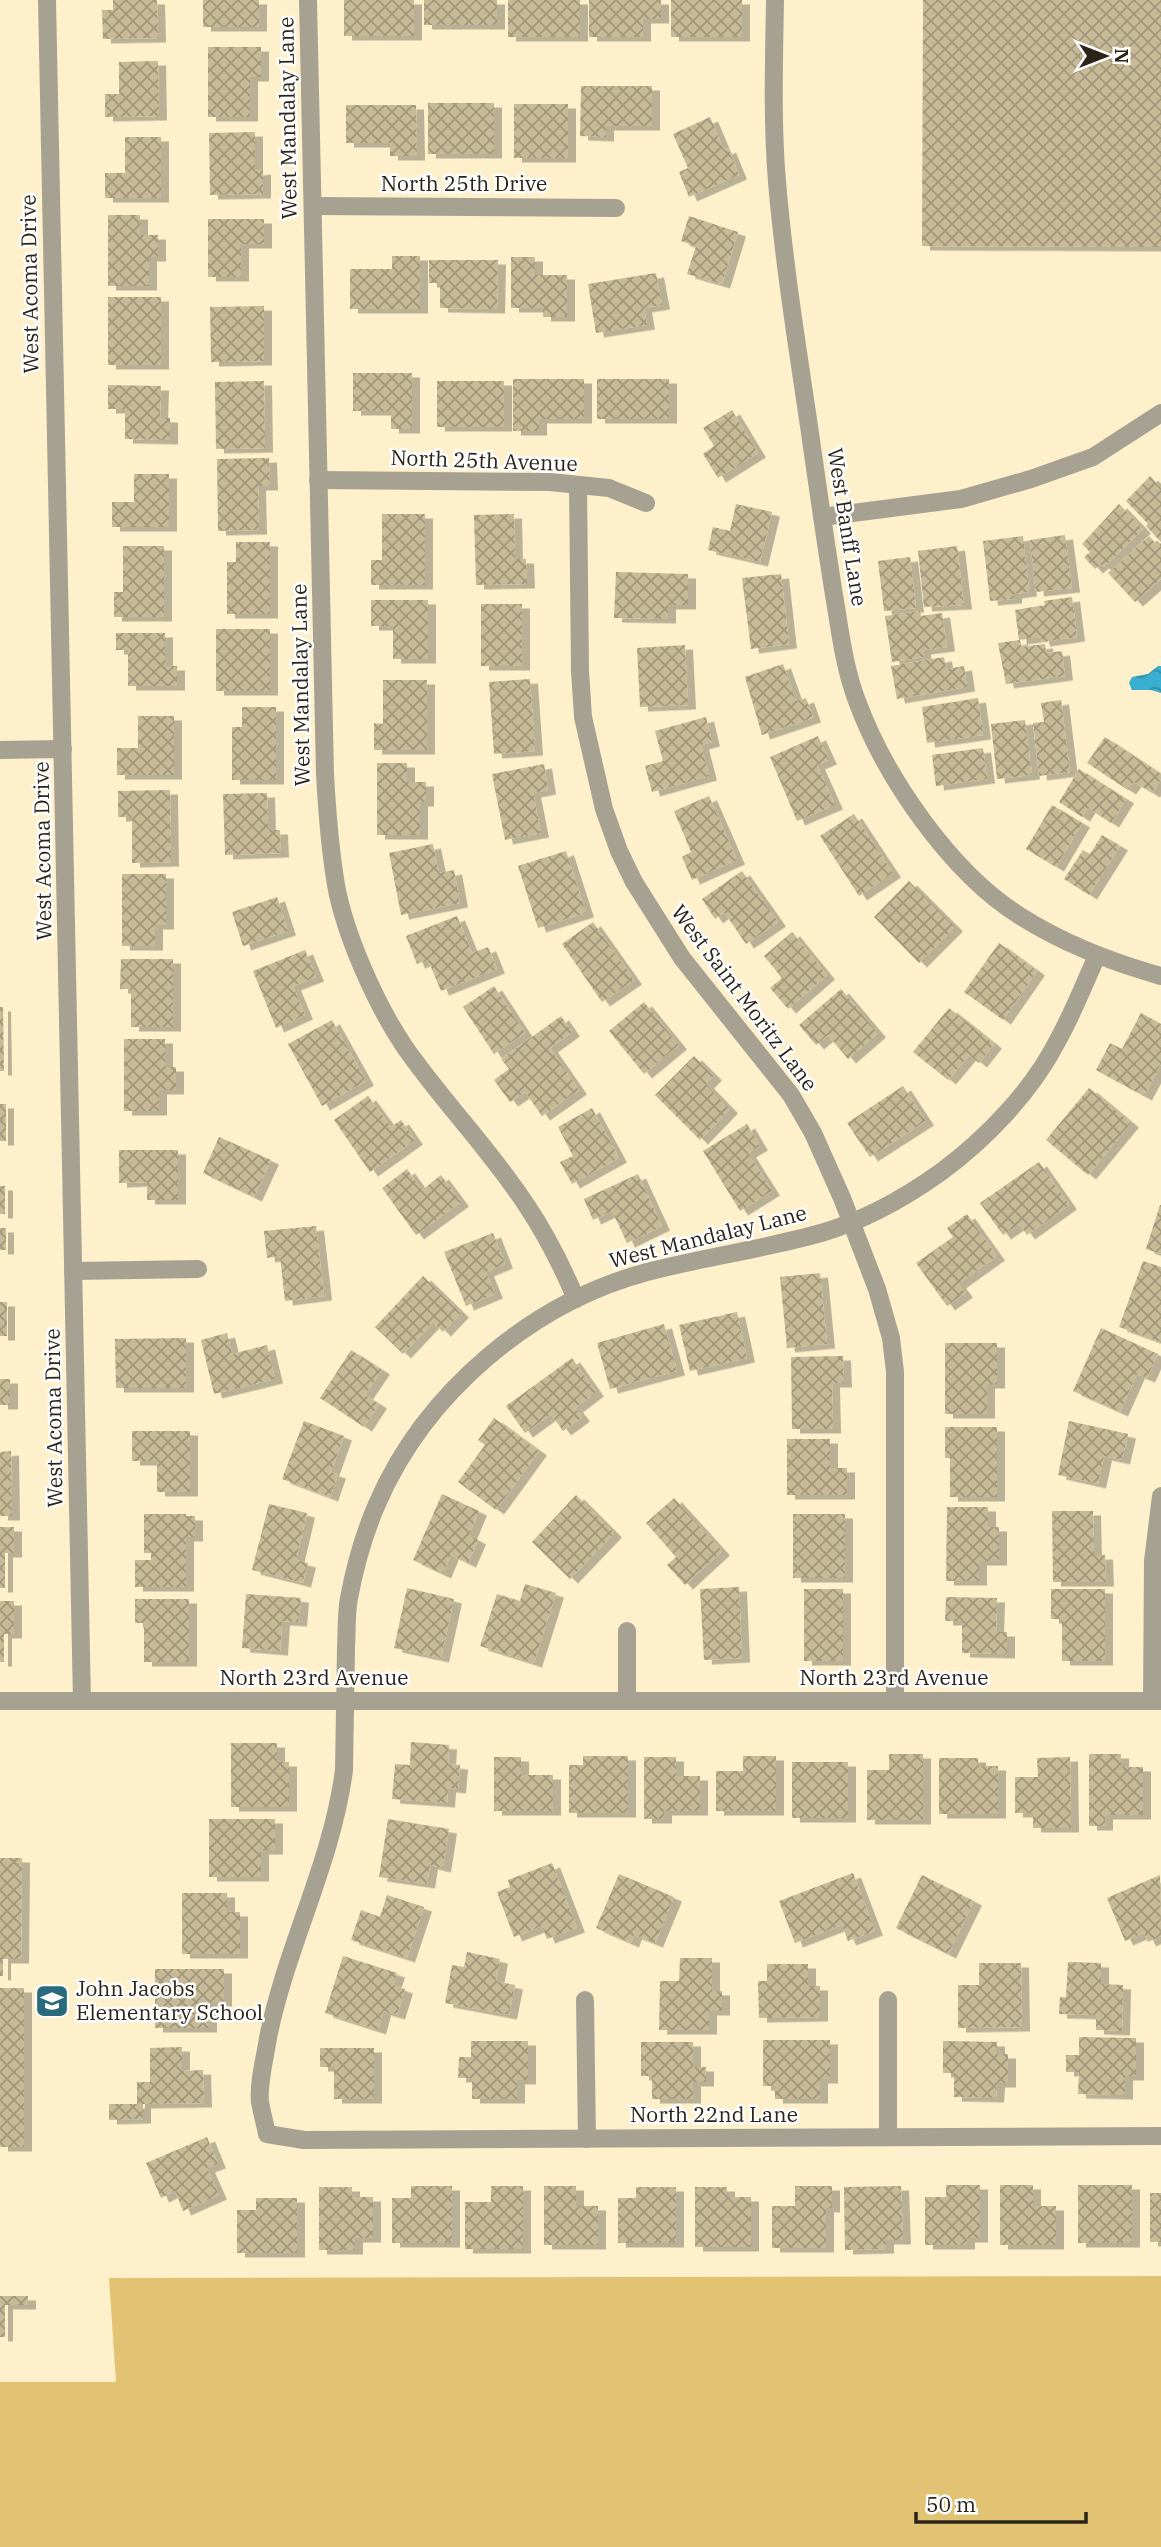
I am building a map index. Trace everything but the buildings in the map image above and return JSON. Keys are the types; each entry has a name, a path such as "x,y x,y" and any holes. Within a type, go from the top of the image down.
{"street":[{"name":"West Acoma Drive","path":"47,0 82,1701"},
{"name":"West Mandalay Lane","path":"308,0 327,814 337,887 350,932 372,988 402,1043 526,1205 552,1247 576,1299"},
{"name":"West Banff Lane","path":"775,0 774,99 783,244 822,517 844,653 853,688 876,744 896,782 947,850 986,890 1018,915 1097,956 1161,976"},
{"name":"North 25th Drive","path":"313,206 616,208"},
{"path":"822,517 961,499 1031,479 1093,457 1161,413"},
{"name":"North 25th Avenue","path":"318,480 550,482 609,488 646,503"},
{"name":"West Saint Moritz Lane","path":"578,485 583,717 604,809 619,852 634,882 682,958 792,1095 813,1133 851,1222 877,1289 891,1338 895,1372 895,1701"},
{"path":"0,750 64,748"},
{"name":"West Mandalay Lane","path":"267,2134 260,2100 276,1999 324,1862 337,1815 344,1770 348,1602 361,1545 377,1503 400,1460 464,1377 508,1341 576,1299 604,1286 647,1272 763,1248 824,1232 892,1202 941,1172 993,1128 1033,1080 1058,1041 1097,956"},
{"path":"73,1271 198,1269"},
{"path":"1156,1701 1153,1561 1161,1496"},
{"path":"627,1631 627,1701"},
{"name":"North 23rd Avenue","path":"0,1701 1156,1701"},
{"path":"585,2000 587,2139"},
{"path":"887,2000 888,2137"},
{"name":"North 22nd Lane","path":"267,2134 303,2140 1161,2136"}],"shaded area":[{"path":"1161,2276 1161,2547 0,2547 0,2382 116,2382 109,2278"}],"water":[{"path":"1161,666 1161,693 1132,690 1129,683 1132,677 1148,674"}],"place":[{"name":"John Jacobs Elementary School","path":"52,2001"}]}
